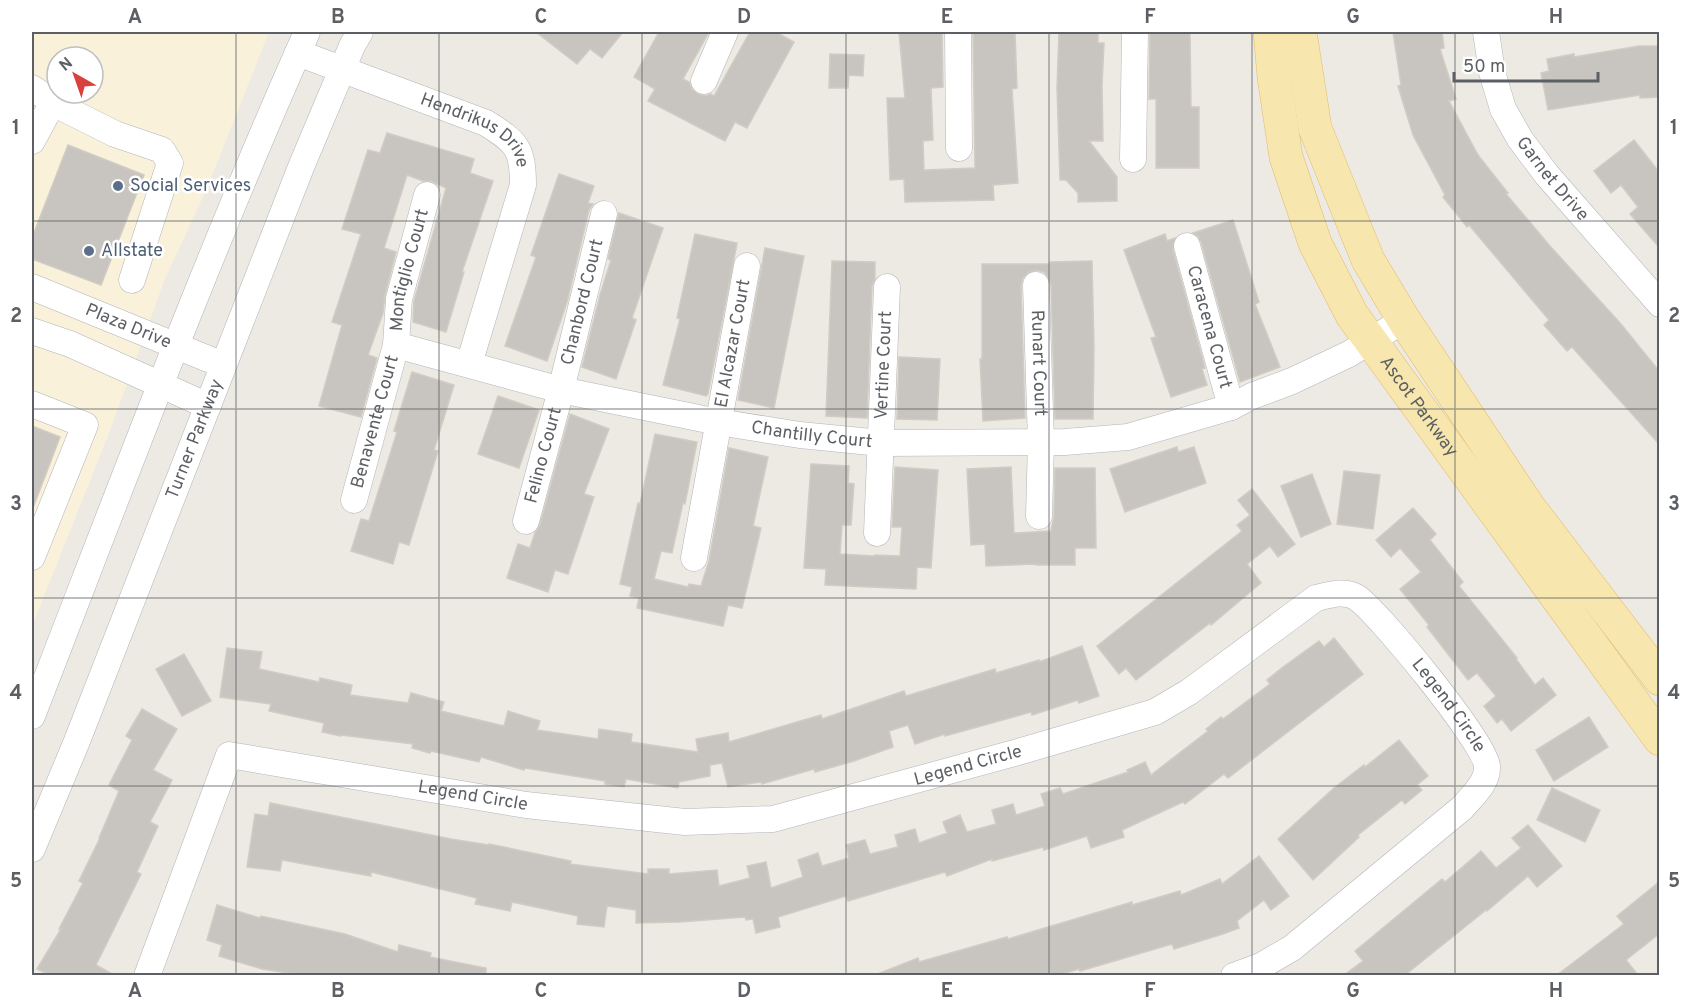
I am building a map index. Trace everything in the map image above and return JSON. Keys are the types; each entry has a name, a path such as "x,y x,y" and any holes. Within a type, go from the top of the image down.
{"main road":[{"name":"Ascot Parkway","path":"1270,32 1274,77 1287,157 1315,243 1352,315 1419,410 1583,631 1659,740"},
{"name":"Ascot Parkway","path":"1300,32 1315,128 1368,260 1404,320 1528,506 1659,678"}],"street":[{"name":"Turner Parkway","path":"32,849 77,741 301,166 360,32"},
{"path":"704,81 725,32"},
{"path":"958,32 959,148"},
{"path":"1134,159 1135,32"},
{"name":"Garnet Drive","path":"1486,32 1492,72 1503,109 1520,139 1547,175 1659,304"},
{"name":"Hendrikus Drive","path":"302,42 343,69 486,123 511,139 519,152 523,165 523,185 469,364"},
{"path":"32,716 176,346 302,42"},
{"path":"32,88 45,97"},
{"path":"32,141 51,105"},
{"path":"59,105 115,134 162,150 170,163 132,280"},
{"name":"Montiglio Court","path":"396,345 399,299 427,195"},
{"name":"Chanbord Court","path":"561,390 604,214"},
{"name":"Caracena Court","path":"1187,246 1231,407"},
{"name":"El Alcazar Court","path":"694,558 747,266"},
{"name":"Runart Court","path":"1036,285 1041,442 1039,516"},
{"name":"Plaza Drive","path":"32,287 223,365"},
{"name":"Vertine Court","path":"877,533 887,287"},
{"name":"Chantilly Court","path":"396,345 561,390 718,422 800,435 881,443 1065,442 1128,437 1231,407 1252,396 1301,385 1349,354 1376,348 1404,320"},
{"path":"32,332 70,344 208,406"},
{"name":"Benavente Court","path":"354,500 396,345"},
{"name":"Felino Court","path":"526,521 561,390"},
{"path":"32,404 86,425 32,557"},
{"name":"Legend Circle","path":"151,974 229,755 526,806 685,822 772,819 1155,712 1189,692 1316,598 1337,593 1355,597 1383,623 1452,707 1483,751 1487,766 1485,780 1462,808 1292,948 1261,966 1234,975"}],"shaded area":[{"path":"32,32 269,32 207,188 165,279 109,433 32,626"}],"building":[{"path":"536,32 623,32 602,58 590,49 577,64"},
{"path":"659,32 709,32 683,79 689,82 698,94 705,96 711,94 714,96 750,32 776,32 794,42 747,128 735,122 725,141 648,101 655,89 634,77"},
{"path":"899,32 942,32 943,87 931,88 933,140 923,141 924,170 975,168 973,32 1015,32 1017,88 1012,89 1018,183 993,185 994,200 905,202 904,179 890,180 887,98 905,98"},
{"path":"1059,32 1098,32 1098,43 1104,43 1103,141 1089,141 1117,177 1117,201 1078,202 1078,193 1066,180 1060,180 1057,88"},
{"path":"1150,32 1190,32 1191,107 1199,107 1199,168 1156,168 1156,99 1149,99"},
{"path":"1393,32 1442,32 1444,48 1440,49 1456,99 1449,101 1478,155 1508,193 1506,194 1621,324 1659,371 1659,444 1572,347 1567,351 1544,325 1549,320 1443,197 1445,195 1413,135 1398,86 1401,85"},
{"path":"1639,46 1659,46 1659,97 1640,98 1640,95 1548,110 1541,73 1549,71 1547,59"},
{"path":"830,54 864,55 863,76 849,75 848,88 829,88"},
{"path":"387,133 474,159 470,173 493,181 462,272 464,272 446,332 413,322 414,301 446,188 431,181 423,181 407,175 384,248 396,252 383,313 368,355 377,358 361,417 319,406 342,325 332,322 361,234 342,229 368,150 380,153"},
{"path":"1634,140 1659,172 1659,247 1630,214 1638,207 1621,185 1611,193 1594,171"},
{"path":"68,145 144,175 101,285 32,259 32,238"},
{"path":"559,174 594,186 588,203 593,204 589,210 567,302 547,361 505,346 536,257 531,255"},
{"path":"619,213 663,228 632,318 636,320 616,379 582,367 611,260 608,259"},
{"path":"1233,220 1259,302 1255,304 1280,367 1240,382 1201,242 1193,233"},
{"path":"695,234 737,243 706,396 663,385 680,319 677,318"},
{"path":"1165,234 1167,241 1175,238 1173,250 1205,368 1202,369 1207,385 1171,397 1151,338 1156,337 1124,250"},
{"path":"765,248 804,256 774,408 738,400"},
{"path":"832,261 875,262 867,418 826,416"},
{"path":"1092,261 1093,419 1055,419 1051,285 1044,272 1036,270 1023,278 1021,285 1025,418 983,421 980,359 982,359 982,264 1050,264 1050,262"},
{"path":"899,357 940,359 937,420 897,419"},
{"path":"412,372 454,385 434,450 438,451 409,545 399,542 393,564 351,551 361,519 369,521 397,432 394,431"},
{"path":"498,396 539,410 519,468 478,454"},
{"path":"570,414 609,429 584,494 594,497 568,574 555,570 548,592 507,578 518,544 530,548 540,525"},
{"path":"32,426 60,437 33,508 32,507"},
{"path":"655,434 697,442 685,504 683,503 672,553 661,551 654,579 688,587 689,584 701,586 709,561 729,448 768,457 753,526 761,528 742,608 728,605 723,626 637,608 639,598 630,596 632,587 620,584"},
{"path":"1177,447 1178,452 1194,447 1206,483 1125,512 1110,469"},
{"path":"811,464 849,466 848,483 854,484 851,525 842,525 840,554 874,556 900,556 902,527 892,527 895,467 938,470 931,568 917,567 916,589 825,585 826,569 804,568"},
{"path":"1011,467 1014,533 1051,531 1054,516 1055,468 1095,468 1096,548 1075,548 1075,565 986,566 985,544 971,545 967,469"},
{"path":"1344,471 1380,475 1373,529 1337,524"},
{"path":"1312,474 1331,524 1301,537 1281,486"},
{"path":"1252,489 1295,544 1278,557 1270,546 1247,564 1261,583 1211,625 1210,623 1136,680 1126,668 1119,674 1097,646 1242,531 1237,525 1250,515 1238,500"},
{"path":"1413,508 1436,534 1430,540 1463,582 1459,586 1517,658 1535,685 1543,678 1556,695 1511,731 1502,719 1497,723 1484,706 1496,696 1477,673 1468,680 1400,589 1421,572 1400,548 1391,557 1376,540"},
{"path":"1334,638 1363,674 1228,778 1224,774 1185,804 1183,802 1122,830 1124,837 1091,848 1087,836 1044,850 1043,847 992,861 992,859 947,876 945,872 848,901 846,896 778,917 780,927 756,933 753,919 746,920 745,917 636,923 636,910 607,906 604,927 577,924 578,916 512,902 510,911 475,904 477,898 371,872 371,876 282,860 280,871 247,867 255,814 268,816 270,803 451,839 489,844 571,861 570,864 648,874 648,869 669,869 669,874 717,870 719,886 750,878 747,866 766,862 771,888 803,877 798,860 818,853 822,866 849,858 846,845 865,840 870,854 898,847 895,835 915,829 919,843 947,833 943,822 960,815 967,832 996,824 992,810 1013,804 1016,815 1045,806 1041,794 1060,788 1063,794 1128,772 1127,770 1145,762 1151,775 1208,731 1206,729 1221,717 1223,719 1270,684 1267,680 1283,667 1319,641 1324,647"},
{"path":"1082,646 1099,696 1079,703 1078,700 1032,715 1031,712 945,736 945,734 915,744 908,725 889,731 893,747 854,761 815,772 814,769 762,784 761,782 728,787 722,763 710,765 710,776 679,782 678,788 626,779 624,787 605,784 605,781 525,768 524,770 481,757 479,762 431,751 430,753 412,748 413,744 322,732 324,723 269,711 271,704 220,697 227,648 262,652 259,669 319,682 320,678 352,685 350,695 408,703 411,693 444,702 441,711 504,726 508,711 540,721 537,730 598,739 599,729 632,734 631,742 698,752 696,739 728,733 729,742 821,715 822,719 904,691 906,696 995,669 996,673 1039,660 1039,662"},
{"path":"184,654 211,701 182,716 156,669"},
{"path":"142,709 177,729 153,770 172,780 150,822 158,826 137,872 141,874 96,965 114,975 49,975 37,969 61,929 59,929 83,883 79,881 119,791 109,785 132,740 126,736"},
{"path":"1589,717 1608,747 1554,781 1536,750"},
{"path":"1399,740 1428,776 1417,785 1422,790 1405,804 1402,800 1358,835 1359,837 1313,880 1278,839 1334,788"},
{"path":"1552,788 1600,810 1585,842 1537,820"},
{"path":"1528,825 1562,866 1537,887 1528,876 1405,975 1344,975 1363,961 1355,951 1442,879 1445,882 1481,851 1496,868 1521,848 1512,838"},
{"path":"1259,856 1289,896 1271,910 1264,900 1237,921 1239,928 1223,934 1174,949 1172,944 1080,971 1079,969 1058,975 875,975 918,958 919,962 1007,937 1008,939 1132,902 1132,905 1180,891 1181,895 1220,879 1222,884"},
{"path":"1659,882 1659,934 1626,960 1638,975 1557,975 1624,924 1617,916"},
{"path":"217,905 260,918 261,916 345,934 398,952 399,945 431,953 430,957 486,968 486,975 301,975 262,969 219,956 222,945 207,940"}],"place":[{"name":"Social Services","path":"118,186"},
{"name":"Allstate","path":"89,251"}]}
